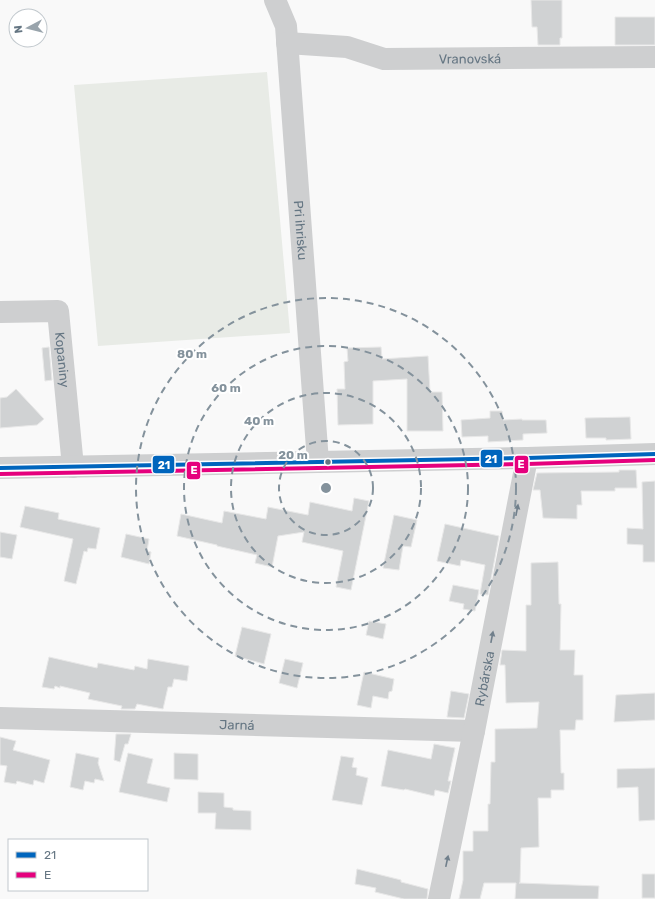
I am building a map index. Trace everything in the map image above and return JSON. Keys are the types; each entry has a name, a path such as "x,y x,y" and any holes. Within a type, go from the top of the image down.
{"street":[{"name":"Pri ihrisku","path":"275,0 286,26 318,462"},
{"name":"Vranovská","path":"287,43 347,47 384,59 655,57"},
{"name":"Kopaniny","path":"0,312 58,311 73,467"},
{"path":"0,468 527,458 655,454"},
{"name":"Rybárska","path":"439,899 474,731 527,458"},
{"name":"Jarná","path":"0,718 474,731"}],"shaded area":[{"path":"267,72 290,333 98,346 74,85"}],"building":[{"path":"531,0 562,0 562,38 560,38 560,45 538,45 537,27 532,27"},
{"path":"615,17 655,17 655,45 615,45"},
{"path":"49,347 52,380 45,381 42,348"},
{"path":"381,347 382,359 428,356 430,392 442,392 443,431 407,431 407,379 373,381 373,424 338,425 337,389 345,389 344,362 348,361 347,348"},
{"path":"16,389 44,419 37,425 0,428 0,398 7,397"},
{"path":"490,411 502,411 503,420 546,420 547,433 523,434 523,440 488,442 488,436 462,437 461,420 490,418"},
{"path":"630,417 631,439 606,440 606,438 586,438 585,418"},
{"path":"619,470 636,470 637,488 615,488 615,491 581,491 582,505 577,505 577,519 543,518 540,490 533,490 537,473 619,472"},
{"path":"655,481 655,562 643,562 643,545 627,544 627,528 643,529 642,482"},
{"path":"354,498 369,501 351,590 336,587 343,551 302,542 304,532 278,536 272,567 255,563 257,555 177,536 181,514 222,523 224,511 266,519 268,507 308,515 310,502 352,511"},
{"path":"25,506 59,513 58,519 100,528 96,549 88,548 87,552 84,551 76,584 64,581 73,539 20,527"},
{"path":"394,515 417,520 411,547 403,546 399,570 383,568"},
{"path":"445,524 499,536 488,595 480,594 485,565 461,560 460,566 437,561"},
{"path":"0,532 17,535 12,559 0,557"},
{"path":"126,534 149,539 147,551 151,552 149,564 121,557"},
{"path":"558,562 559,604 561,604 560,650 575,650 574,675 583,675 583,720 576,720 575,730 560,730 561,773 564,773 564,790 551,790 551,798 538,798 539,847 521,848 519,883 599,886 598,899 515,899 516,883 484,883 480,899 459,899 463,880 463,851 473,851 473,831 488,831 491,762 495,762 495,729 537,728 539,702 506,703 505,665 500,665 502,650 526,651 526,605 531,605 531,563"},
{"path":"453,585 479,590 475,611 463,609 464,604 449,601"},
{"path":"369,621 386,624 383,639 366,635"},
{"path":"242,627 271,634 264,664 235,656"},
{"path":"49,657 97,668 98,663 134,670 135,666 147,669 148,659 189,666 187,681 174,679 172,687 168,687 163,709 137,704 135,709 121,709 122,706 88,699 90,693 60,686 60,688 55,686 54,689 42,687"},
{"path":"285,659 303,663 297,688 279,683"},
{"path":"364,672 394,679 392,691 389,692 388,699 373,696 371,708 357,705"},
{"path":"451,691 469,694 464,718 447,717"},
{"path":"655,693 655,720 614,722 616,695"},
{"path":"116,734 131,734 128,744 125,744 120,762 114,760"},
{"path":"0,737 16,741 13,750 50,760 44,783 34,780 33,785 17,781 16,784 4,782 7,766 0,765"},
{"path":"434,744 455,748 448,781 451,781 448,793 435,790 434,796 405,789 381,786 388,750 431,759"},
{"path":"76,753 99,758 98,763 104,781 95,779 94,783 85,781 83,790 70,787"},
{"path":"128,753 153,759 147,783 170,788 167,802 119,792"},
{"path":"174,753 198,754 198,780 174,779"},
{"path":"341,756 354,758 352,767 357,768 356,775 368,778 362,805 332,800"},
{"path":"655,768 655,820 639,821 638,787 617,788 617,769"},
{"path":"198,792 224,793 224,807 233,808 233,810 251,811 251,830 215,829 216,813 198,813"},
{"path":"357,869 401,880 401,882 428,889 427,899 404,899 375,892 376,888 355,884"},
{"path":"642,874 655,874 655,898 642,898"}],"transit line":[{"name":"21","path":"0,468 527,458 655,454"},
{"name":"E","path":"0,474 527,464 655,460"}]}
